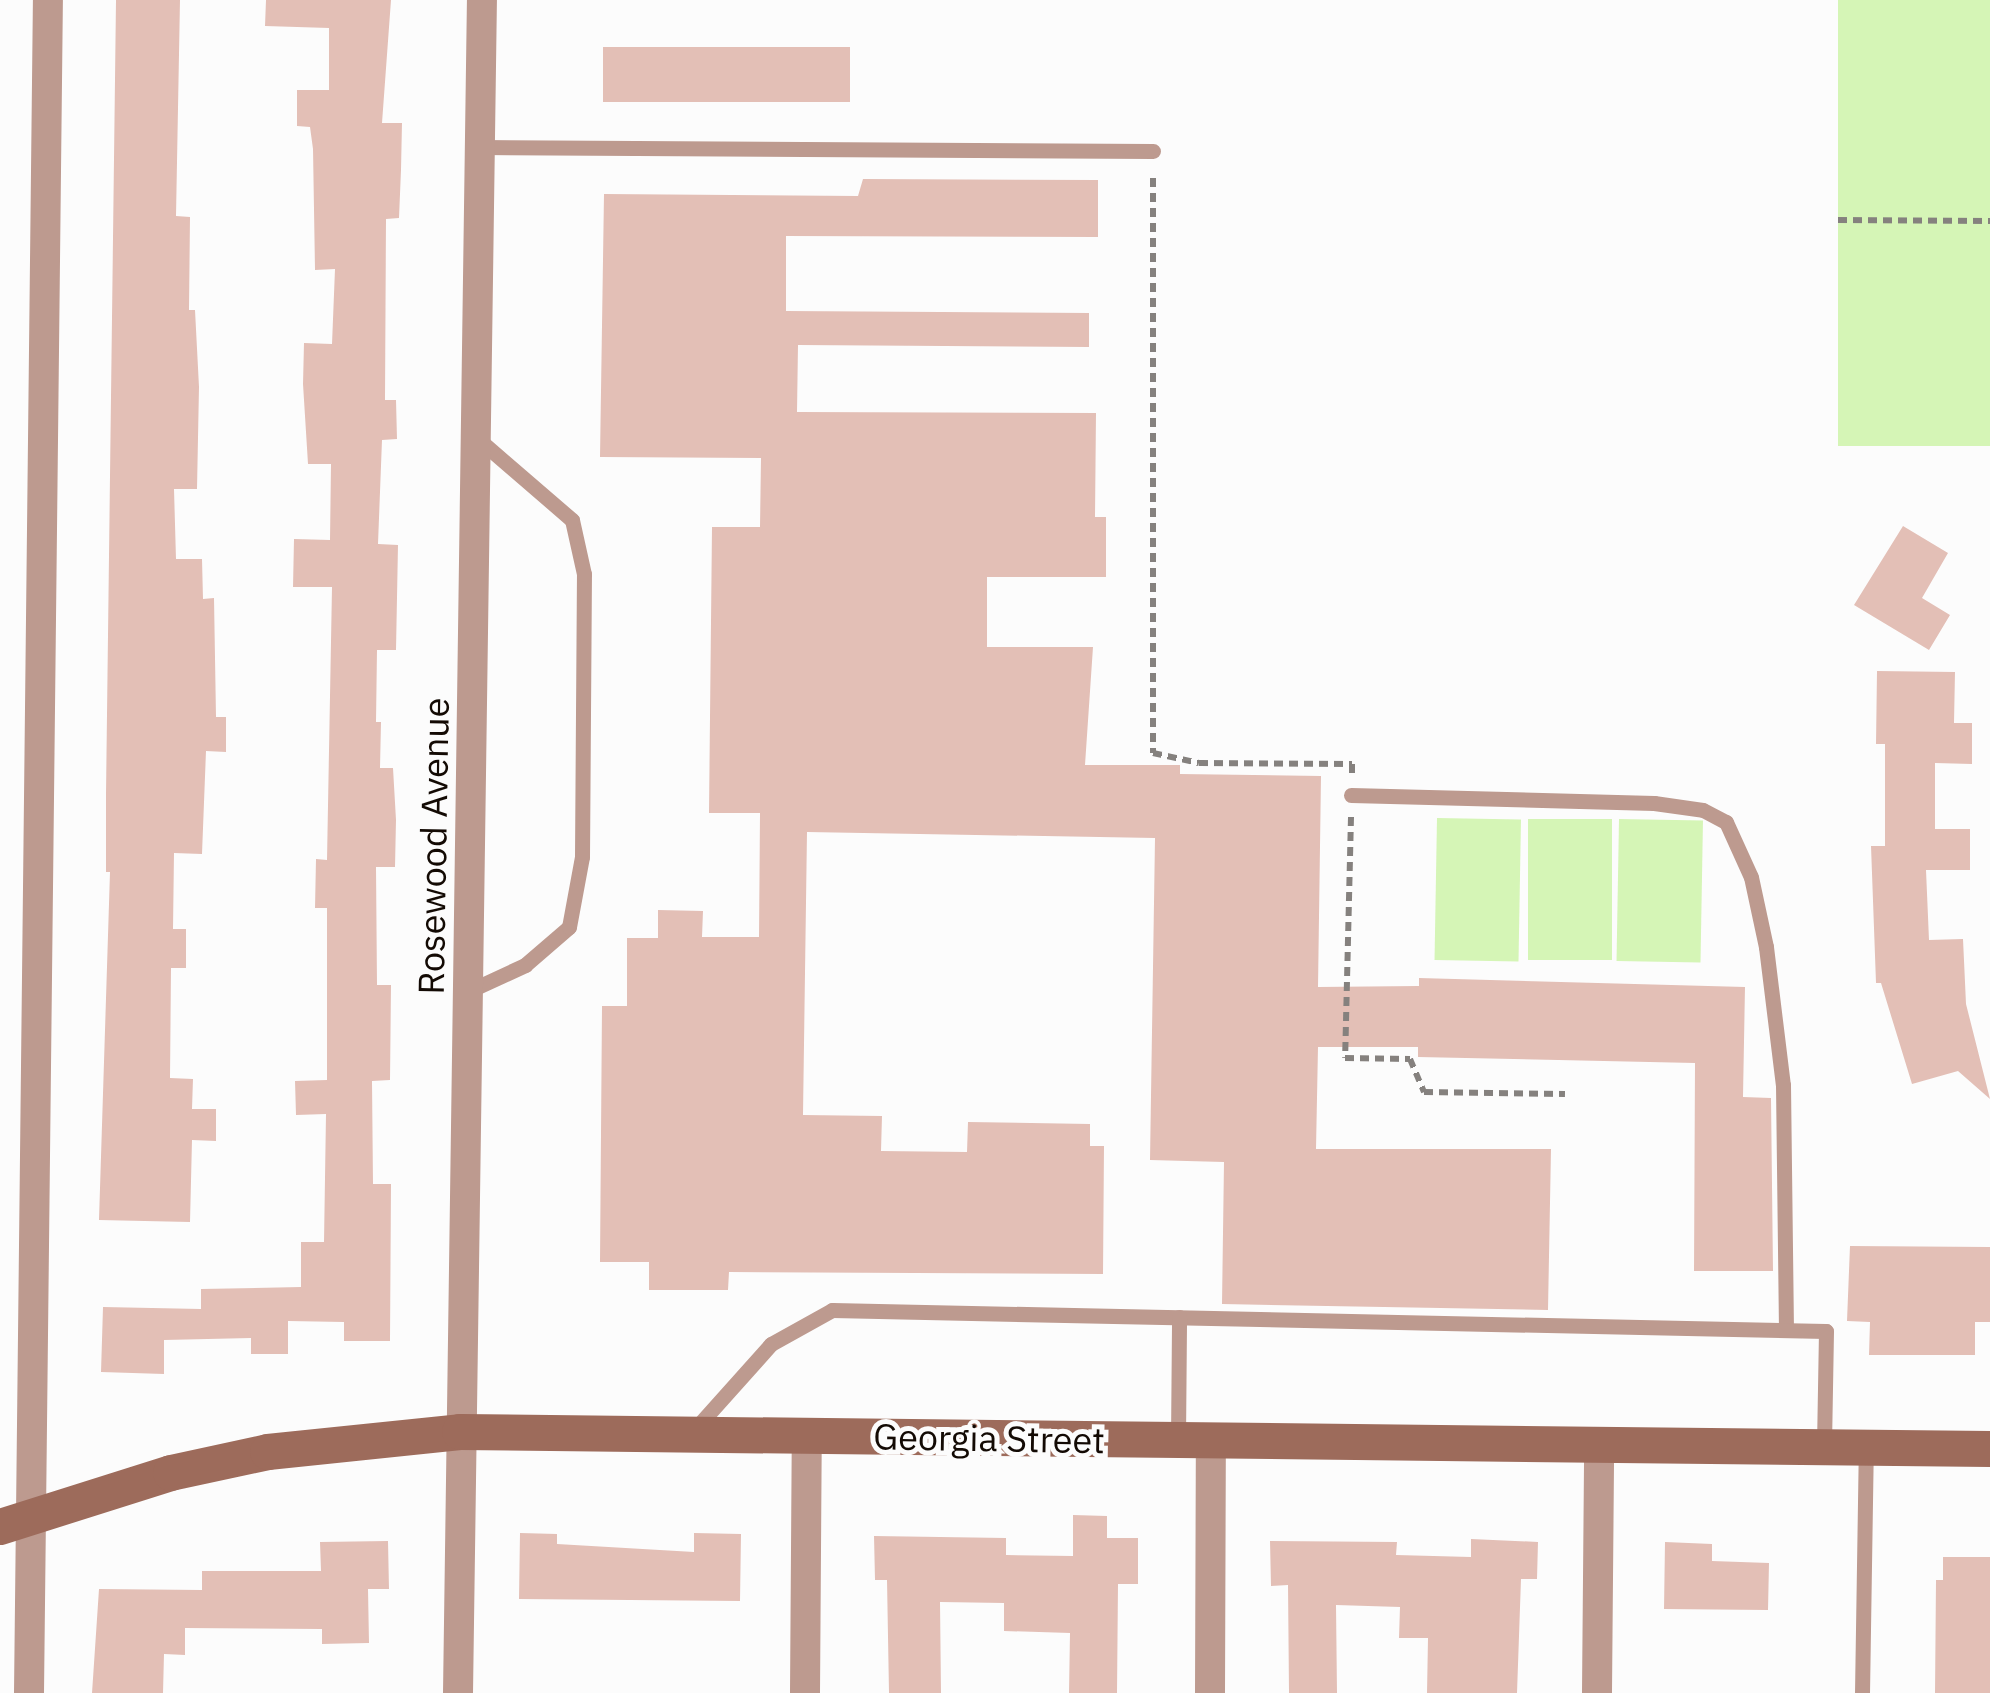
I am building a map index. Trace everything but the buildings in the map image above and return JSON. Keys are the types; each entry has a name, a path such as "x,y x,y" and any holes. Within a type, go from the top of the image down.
{"main road":[{"name":"Georgia Street","path":"15,1522 171,1472 268,1452 460,1432 1990,1449"}],"street":[{"path":"29,1693 15,1522 48,0"},
{"name":"Rosewood Avenue","path":"458,1693 482,0"},
{"path":"805,1693 807,1436"},
{"path":"1195,1440 1210,1693"},
{"path":"1597,1693 1599,1444"}],"lane":[{"path":"481,147 1153,151"},
{"path":"471,991 525,965 569,927 583,833 584,574 572,520 476,437"},
{"path":"1352,795 1654,803 1703,810 1726,823 1751,877 1766,947 1783,1085 1786,1330"},
{"path":"689,1435 771,1344 832,1310 1826,1331 1824,1447"},
{"path":"1179,1317 1195,1440"},
{"path":"1862,1693 1866,1448"}],"path":[{"path":"1153,151 1153,752 1199,763 1352,764 1345,1058 1410,1059 1424,1092 1565,1094"},
{"path":"1838,220 1990,221"}],"green space":[{"path":"1838,0 1990,0 1990,446 1838,446"},
{"path":"1437,818 1521,819 1519,961 1435,960"},
{"path":"1528,819 1612,819 1612,960 1528,960"},
{"path":"1619,819 1703,820 1701,962 1617,961"}]}
